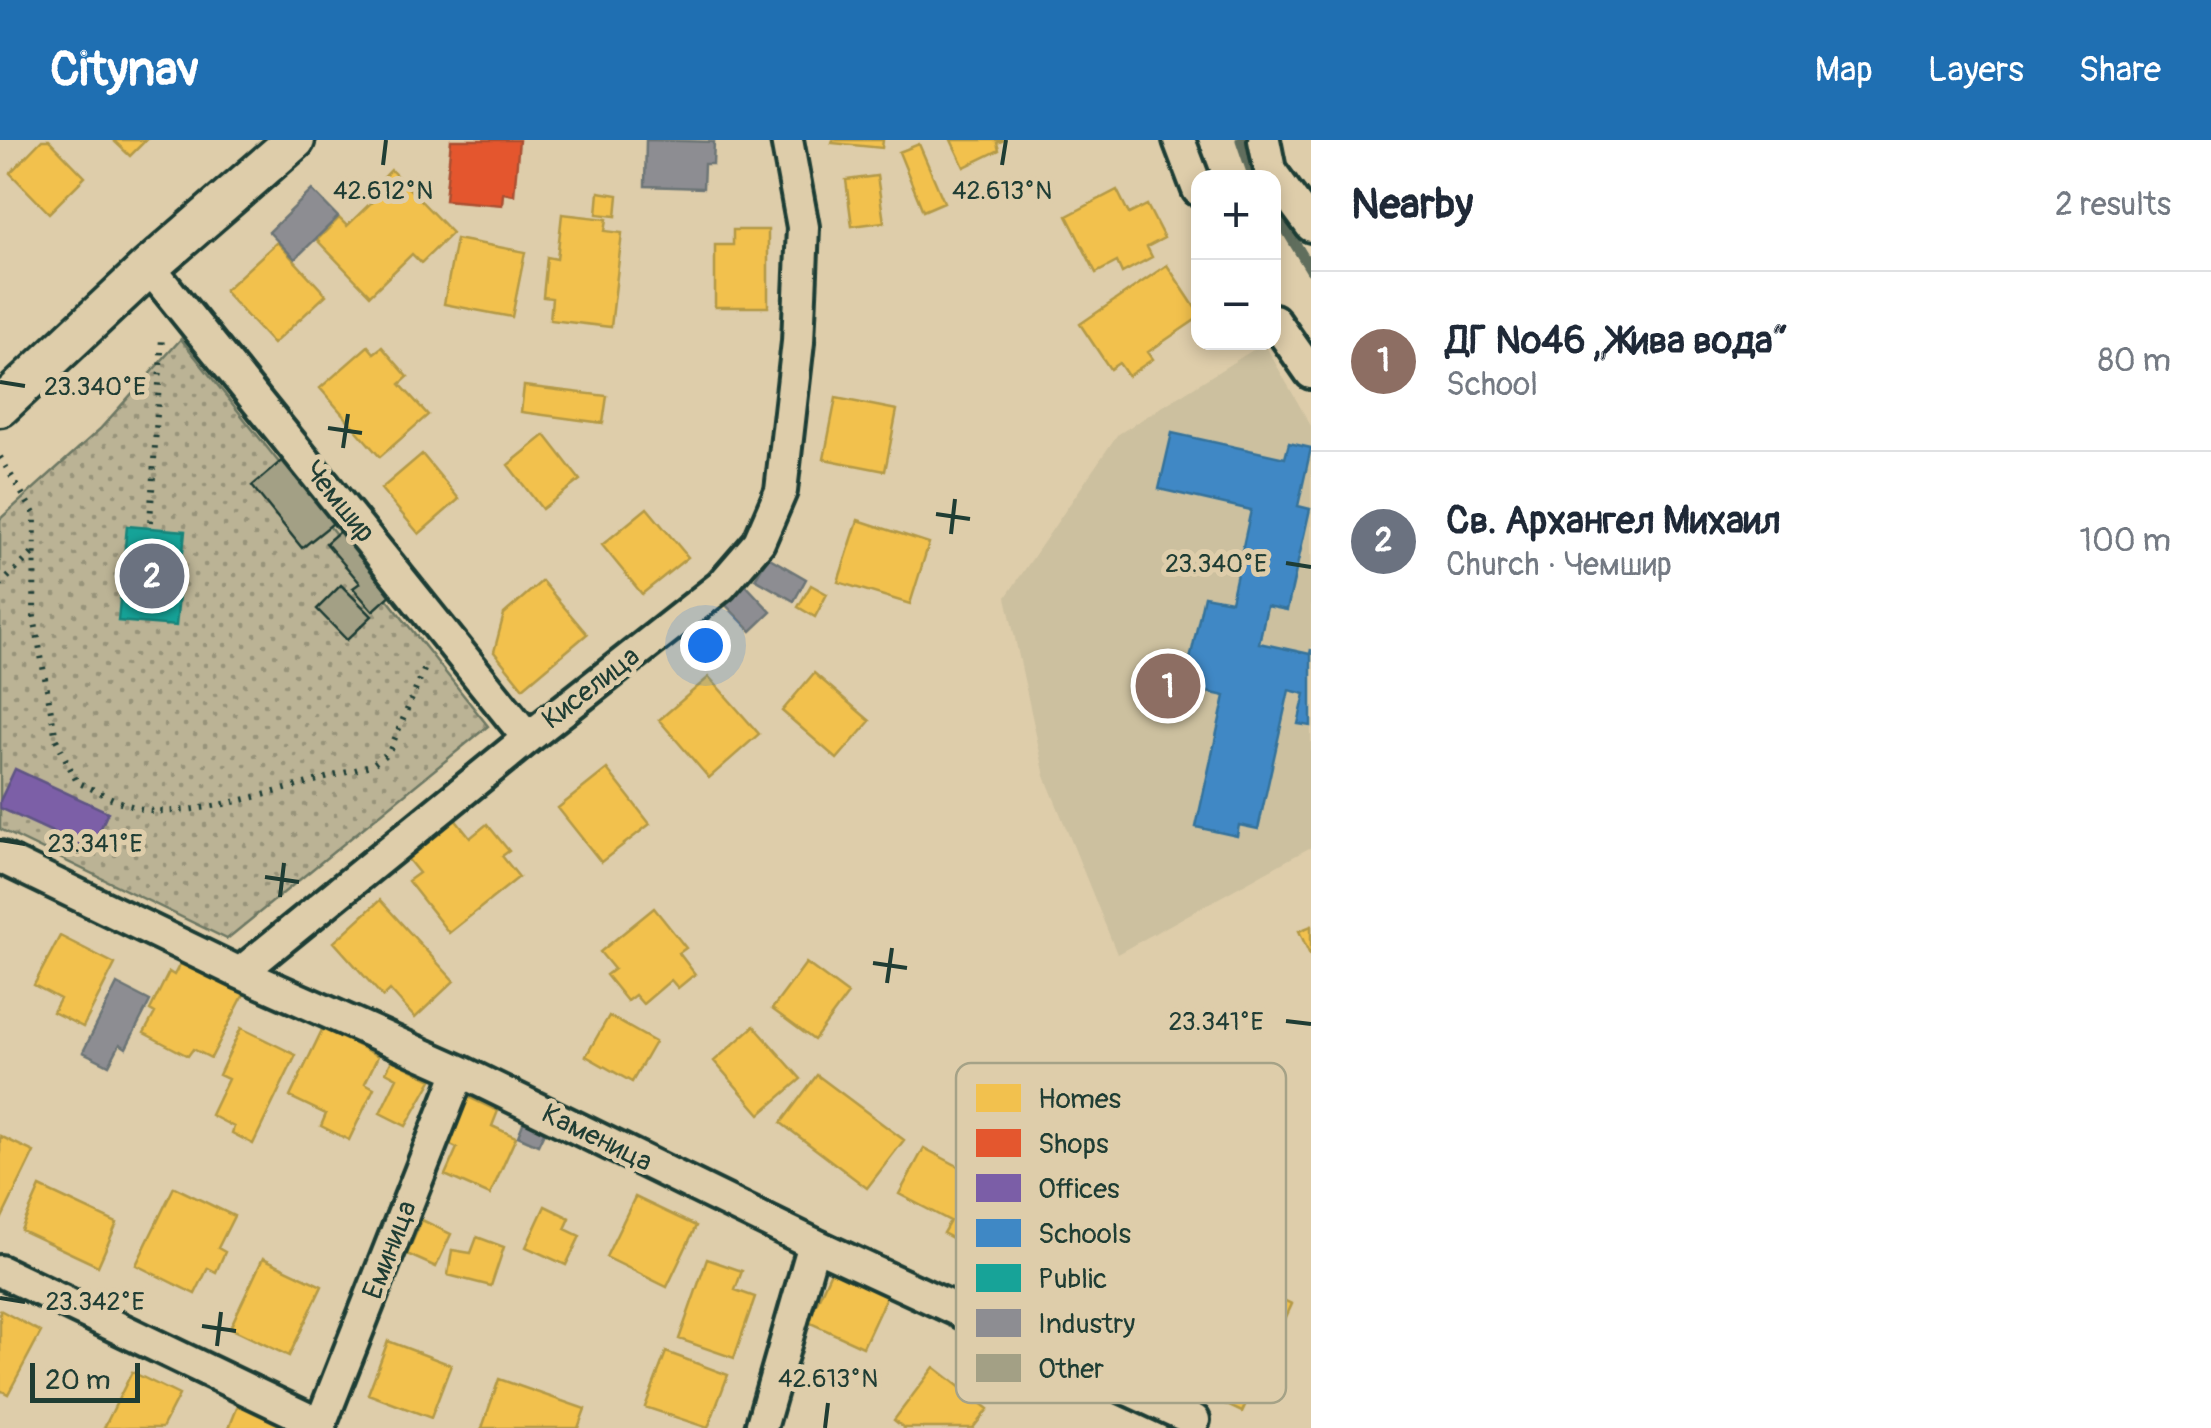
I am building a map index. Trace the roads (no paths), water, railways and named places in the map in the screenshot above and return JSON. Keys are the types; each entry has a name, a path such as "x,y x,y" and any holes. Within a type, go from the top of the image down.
{"street":[{"path":"0,407 150,267 295,140"},
{"name":"Киселица","path":"240,973 721,586 759,542 781,491 798,342 803,227 787,140"},
{"path":"1179,140 1191,172"},
{"path":"1264,140 1270,170 1311,226"},
{"name":"Чемшир","path":"150,267 528,738"},
{"path":"1281,330 1311,373"},
{"name":"Каменица","path":"0,857 956,1310"},
{"name":"Еминица","path":"320,1426 460,1072"},
{"path":"761,1428 814,1244"},
{"path":"0,1271 320,1426"},
{"name":"Каменица","path":"1157,1403 1194,1420"}],"waterway":[{"path":"1241,140 1251,170"},
{"path":"1281,221 1311,270"}],"place":[{"name":"Св. Архангел Михаил","path":"152,576"},
{"name":"ДГ №46 „Жива вода“","path":"1168,686"}]}
